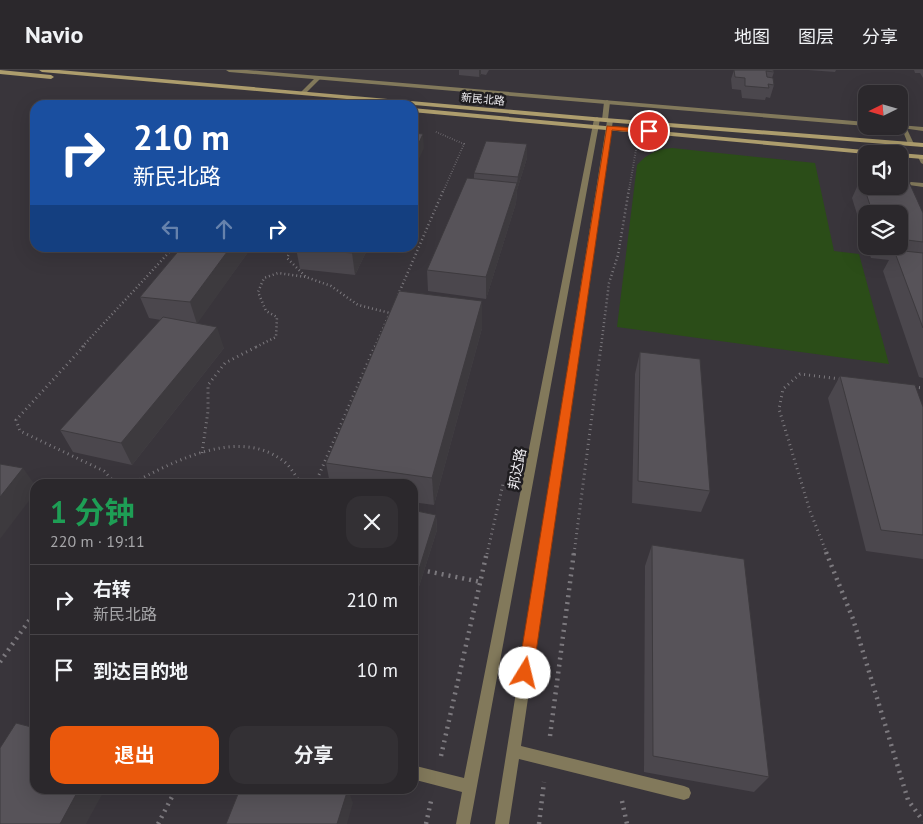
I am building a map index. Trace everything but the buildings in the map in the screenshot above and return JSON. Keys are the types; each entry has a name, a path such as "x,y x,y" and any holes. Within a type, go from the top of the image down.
{"street":[{"name":"新民北路","path":"42,70 373,100"},
{"path":"229,70 858,123"},
{"path":"0,72 276,100"},
{"path":"303,93 318,78"},
{"path":"502,824 607,102"},
{"name":"新民北路","path":"418,104 858,151"},
{"name":"新民北路","path":"418,110 923,145"},
{"name":"邦达路","path":"463,824 603,123"},
{"path":"908,128 923,129"},
{"path":"907,135 911,144"},
{"path":"908,157 922,159"},
{"path":"911,184 923,185"},
{"path":"513,751 684,793"},
{"path":"418,774 470,786"}],"path":[{"path":"418,249 464,144 431,130"},
{"path":"539,824 609,283 618,255 635,150 642,147"},
{"path":"111,479 104,471 20,431 16,420 169,252"},
{"path":"290,252 287,258 306,277"},
{"path":"398,295 417,252"},
{"path":"202,453 208,411 208,385 225,363 276,337 278,317 266,311 258,292 264,278 278,273 306,277 331,286 358,305 390,313 317,479"},
{"path":"848,380 800,374 783,389 779,409 810,511 853,619 908,800 923,820"},
{"path":"904,386 923,388"},
{"path":"140,479 165,466 215,449 251,446 283,460 297,479"},
{"path":"426,824 504,477"},
{"path":"418,569 509,588"},
{"path":"0,662 30,619"},
{"path":"158,824 173,794"}],"green space":[{"path":"672,148 815,163 834,251 859,255 889,364 617,327 637,165 653,153"}],"route":[{"path":"525,673 609,128 649,131"}]}
